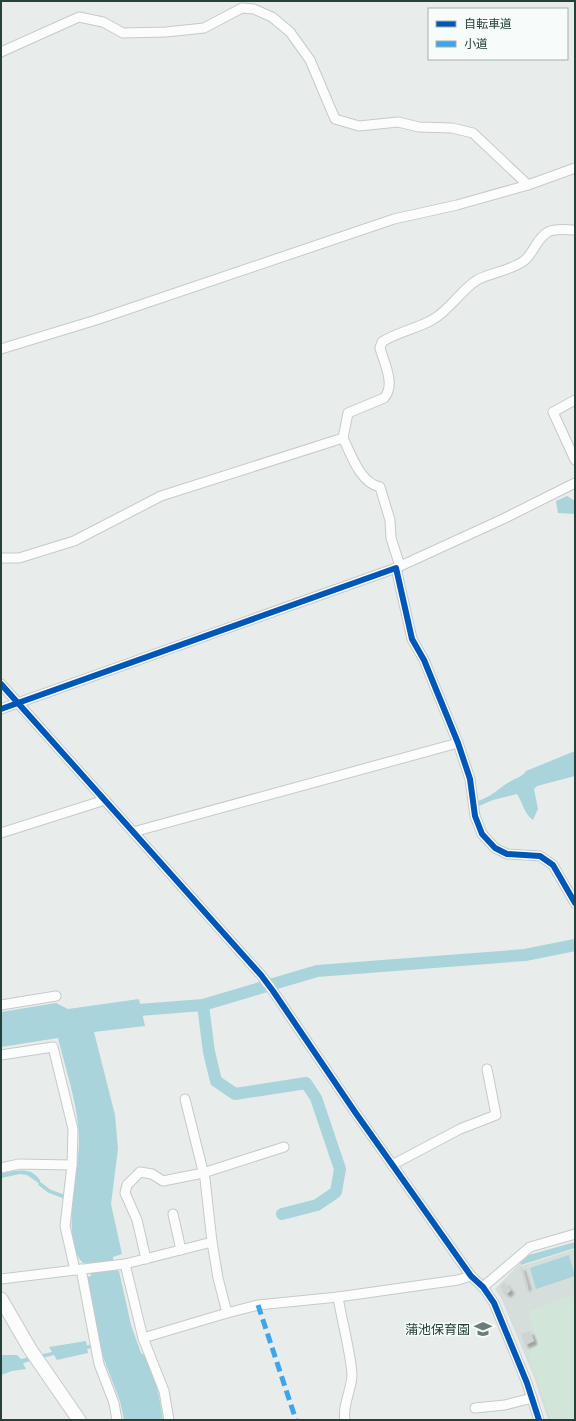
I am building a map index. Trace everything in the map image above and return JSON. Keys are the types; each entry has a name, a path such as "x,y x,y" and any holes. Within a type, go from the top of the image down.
{"street":[{"path":"1,52 80,17 103,22 123,34 204,28 242,8 254,9 272,17 290,32 310,60 336,119 359,126 398,122 419,127 452,128 473,133 528,185"},
{"path":"1,349 96,320 394,218 457,205 528,185 575,168"},
{"path":"575,230 560,229 549,232 542,237 526,259 512,268 478,280 463,292 446,310 432,320 390,336 382,342 380,348 390,387 388,394 384,398 348,413 342,438 356,466 372,486 380,487 390,520 391,538 412,639 424,660 458,743 470,780 475,816 482,834 495,848 507,854 540,856 553,865 575,903"},
{"path":"575,400 553,412 575,460"},
{"path":"1,558 19,558 74,541 161,496 342,438"},
{"path":"1,709 398,567 503,519 575,483"},
{"path":"1,684 261,975 392,1165 471,1276 494,1302 532,1398 539,1420"},
{"path":"133,832 458,743"},
{"path":"1,833 105,800"},
{"path":"1,1005 56,996"},
{"path":"1,1054 52,1047 73,1129 72,1165 65,1226 81,1269 99,1364 114,1403 117,1420"},
{"path":"392,1165 460,1129 496,1115 487,1068"},
{"path":"185,1099 203,1173 218,1278 227,1313"},
{"path":"146,1259 137,1220 125,1193 127,1185 140,1172 152,1174 163,1181 203,1173 284,1147"},
{"path":"1,1168 19,1164 72,1165"},
{"path":"173,1214 181,1250"},
{"path":"482,1287 530,1247 575,1234"},
{"path":"1,1279 121,1264 212,1242"},
{"path":"121,1264 143,1338 164,1391 169,1420"},
{"path":"143,1338 258,1305 338,1297 458,1280 471,1276"},
{"path":"338,1297 352,1374 344,1415 345,1420"},
{"path":"1,1299 30,1349 79,1420"},
{"path":"474,1408 504,1405 532,1398"}],"shaded area":[{"path":"575,1249 575,1420 548,1420 534,1377 501,1298 495,1289 520,1263 521,1266"}],"green space":[{"path":"575,1294 575,1420 551,1420 527,1351 538,1344 528,1312"}],"water":[{"path":"567,496 575,501 575,514 558,513 556,501"},
{"path":"575,751 575,776 537,786 534,789 538,809 533,820 526,812 517,794 493,800 479,806 478,801 521,776 526,771"},
{"path":"139,999 145,1026 94,1032 115,1115 118,1149 111,1204 122,1254 113,1257 115,1270 119,1271 131,1325 141,1353 146,1357 153,1373 159,1394 163,1420 124,1420 120,1401 103,1357 86,1277 91,1276 88,1263 83,1263 76,1253 73,1239 72,1205 79,1141 77,1115 72,1089 58,1038 1,1047 1,1012 56,1003 68,1009"},
{"path":"14,1171 31,1172 40,1180 40,1184 27,1175 20,1174 1,1178 1,1173"},
{"path":"575,1242 575,1248 521,1265 520,1263 529,1255"},
{"path":"569,1255 575,1276 536,1289 530,1268"},
{"path":"86,1341 88,1353 57,1360 54,1355 23,1363 26,1369 12,1371 1,1375 1,1355 17,1355 21,1359 52,1352 49,1347"}],"building":[{"path":"520,1267 522,1267 528,1287 526,1288"},
{"path":"504,1282 511,1290 507,1294 500,1287"},
{"path":"530,1331 534,1341 525,1345 521,1334"}],"waterway":[{"path":"126,1011 203,1005 317,971 525,955 575,945"},
{"path":"203,1005 209,1052 216,1081 235,1094 306,1083 316,1098 340,1169 336,1192 317,1205 282,1214"},
{"path":"40,1184 49,1191 73,1200"},
{"path":"87,1347 101,1346"}],"marked path":[{"path":"258,1305 296,1420"}],"cycle path":[{"path":"1,709 396,568 412,639 424,660 458,743 470,779 475,816 482,834 495,848 507,854 540,856 553,865 575,903"},
{"path":"1,684 261,975 273,991 355,1112 471,1276 483,1287 494,1303 527,1383 539,1420"}],"place":[{"name":"蒲池保育園","path":"483,1329"}]}
